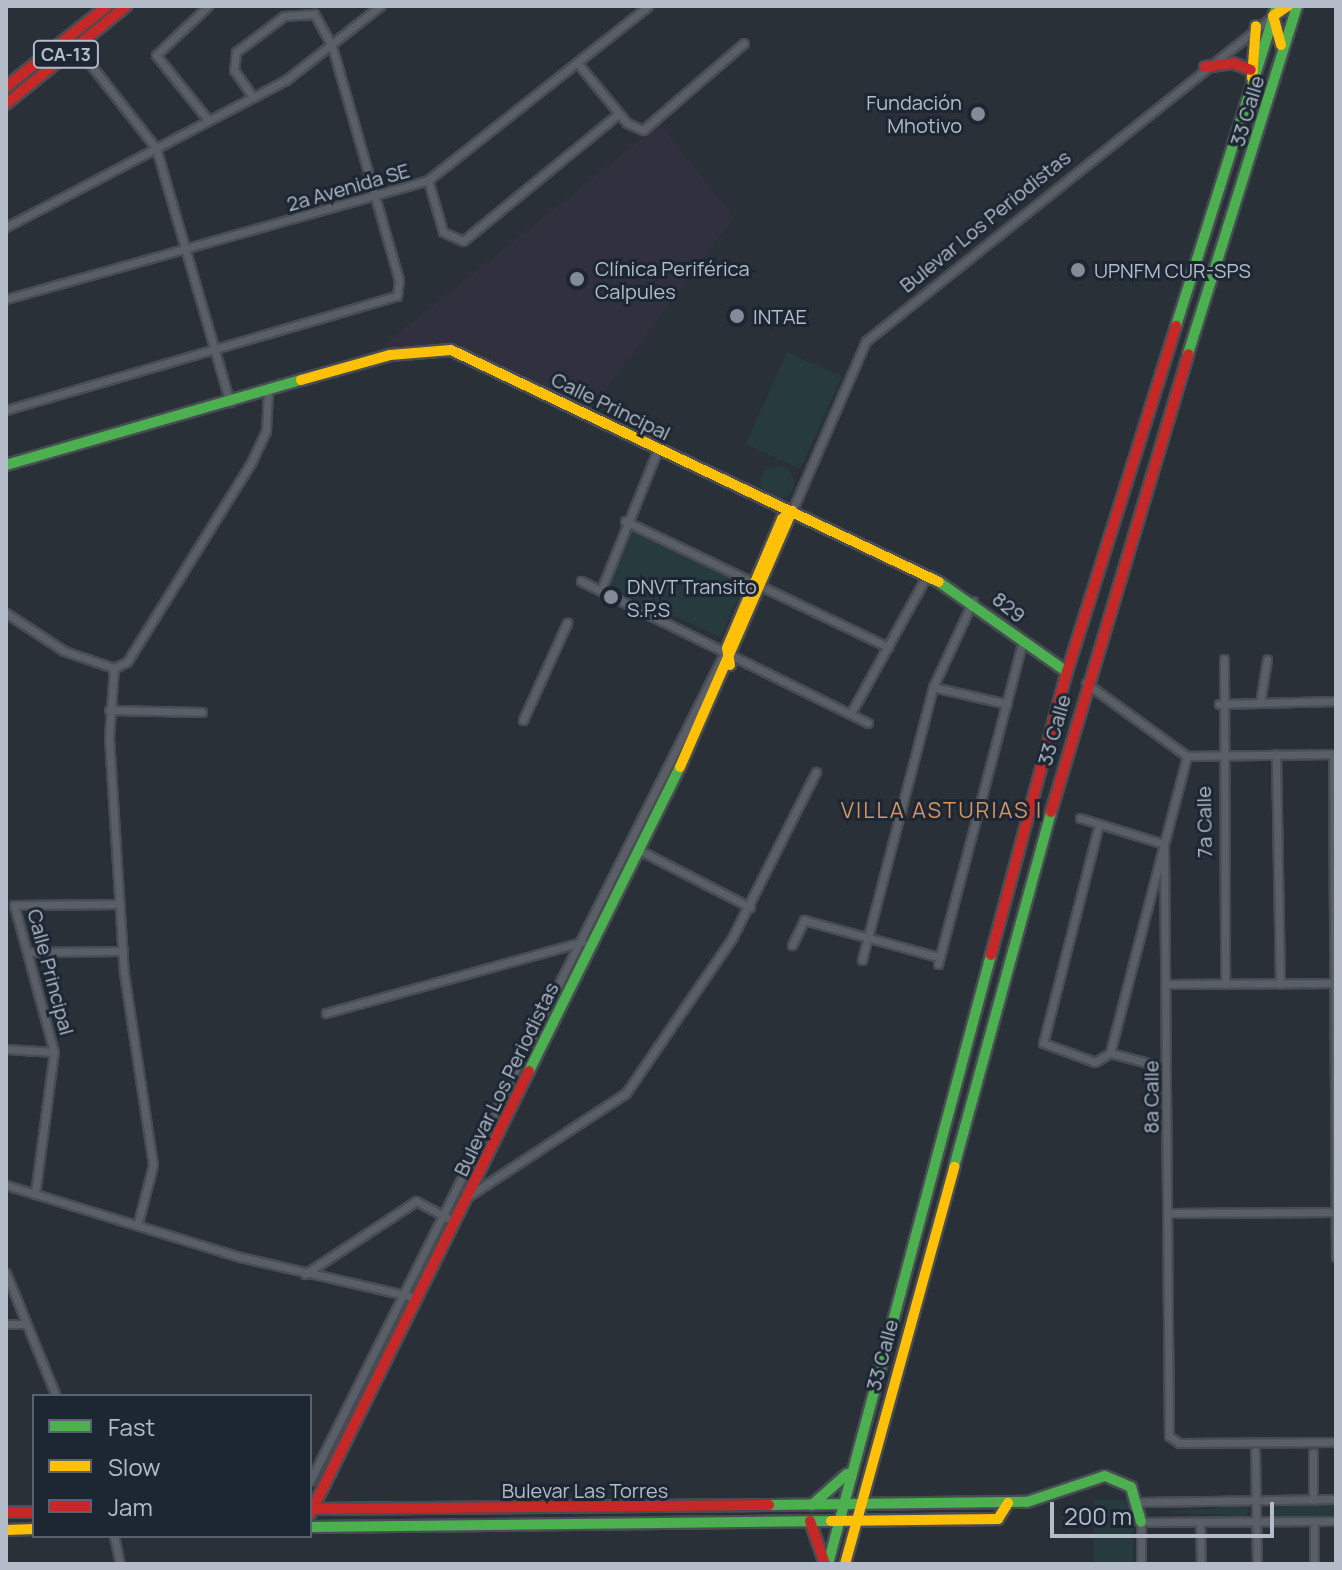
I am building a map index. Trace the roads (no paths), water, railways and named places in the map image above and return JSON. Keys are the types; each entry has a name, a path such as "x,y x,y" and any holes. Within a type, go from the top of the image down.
{"main road":[{"name":"CA-13","path":"6,87 107,6"},
{"name":"CA-13","path":"6,101 126,6"},
{"path":"1268,106 1282,31 1275,11 1288,6"},
{"name":"33 Calle","path":"845,1564 1086,683 1297,6"},
{"name":"33 Calle","path":"826,1564 1067,672 1275,11"},
{"path":"1253,86 1251,70 1256,26"},
{"path":"6,101 57,55 55,48"},
{"path":"1205,67 1233,63 1251,70"},
{"name":"Calle Principal","path":"6,465 411,350 451,350 926,577"},
{"name":"Bulevar Los Periodistas","path":"312,1508 730,665 732,650 762,584 782,519 792,511"},
{"name":"829","path":"926,577 973,601 1067,672"},
{"path":"826,1564 810,1521 812,1505 834,1491 855,1457"},
{"path":"1008,1503 1042,1500 1105,1476 1122,1480 1140,1502 1141,1522"},
{"name":"Bulevar Las Torres","path":"312,1510 1008,1503"},
{"name":"Bulevar Las Torres","path":"312,1527 998,1519 1008,1503"},
{"path":"6,1512 32,1512"},
{"path":"6,1530 32,1529"}],"street":[{"path":"208,6 156,55 208,120"},
{"path":"6,227 253,97 332,46 380,6"},
{"name":"2a Avenida SE","path":"6,299 428,180 579,65 648,6"},
{"name":"Bulevar Los Periodistas","path":"792,511 866,341 1275,11"},
{"path":"6,410 393,300 399,289 375,197 332,46 314,14 284,16 234,55 234,70 253,97"},
{"path":"579,65 618,114 643,130 744,43"},
{"path":"76,46 156,148 230,402"},
{"path":"428,180 450,240 470,237 618,114"},
{"path":"138,1223 153,1165 119,904 109,710 114,668 140,648 251,463 266,431 268,391"},
{"path":"601,590 625,521 658,449"},
{"path":"625,521 888,647"},
{"path":"851,713 926,577"},
{"path":"581,581 732,650 868,723"},
{"path":"862,960 933,687 973,601"},
{"path":"6,613 52,645 114,668"},
{"path":"523,720 567,623"},
{"path":"792,945 804,920 938,960 1023,641"},
{"name":"Bulevar Los Periodistas","path":"312,1477 580,942 732,650"},
{"name":"7a Calle","path":"1224,659 1219,704 1225,984"},
{"path":"1260,703 1267,660"},
{"path":"1086,683 1187,756 1334,754 1336,1257"},
{"path":"933,687 1007,704"},
{"path":"1219,704 1336,701"},
{"path":"109,710 202,712"},
{"path":"1276,754 1280,984"},
{"name":"8a Calle","path":"1187,756 1164,844 1171,1440 1215,1444 1336,1442"},
{"path":"467,1197 626,1093 750,907 816,772"},
{"path":"1080,818 1164,844 1110,1053 1095,1062 1045,1047 1042,1038 1099,824"},
{"path":"639,850 750,907"},
{"name":"Calle Principal","path":"35,1194 54,1052 16,903 119,904"},
{"path":"326,1013 580,942 592,944"},
{"path":"28,952 123,951"},
{"path":"1166,984 1335,983"},
{"path":"6,1049 54,1052"},
{"path":"1110,1053 1156,1065"},
{"path":"6,1185 305,1274 417,1298"},
{"path":"305,1274 416,1201 455,1222"},
{"path":"1167,1213 1336,1212"},
{"path":"6,1273 55,1394"},
{"path":"6,1324 26,1324"},
{"path":"1255,1451 1257,1564"},
{"path":"1313,1453 1313,1500"},
{"path":"1140,1502 1336,1499"},
{"path":"1314,1521 1314,1564"},
{"path":"1141,1564 1141,1522 1336,1521"},
{"path":"1200,1522 1201,1564"},
{"path":"114,1538 120,1564"}],"place":[{"name":"Fundación Mhotivo","path":"978,114"},
{"name":"UPNFM CUR-SPS","path":"1078,270"},
{"name":"Clínica Periférica Calpules","path":"577,279"},
{"name":"INTAE","path":"737,316"},
{"name":"DNVT Transito S.P.S","path":"611,597"}],"district":[{"name":"VILLA ASTURIAS I","path":"942,811"}]}
